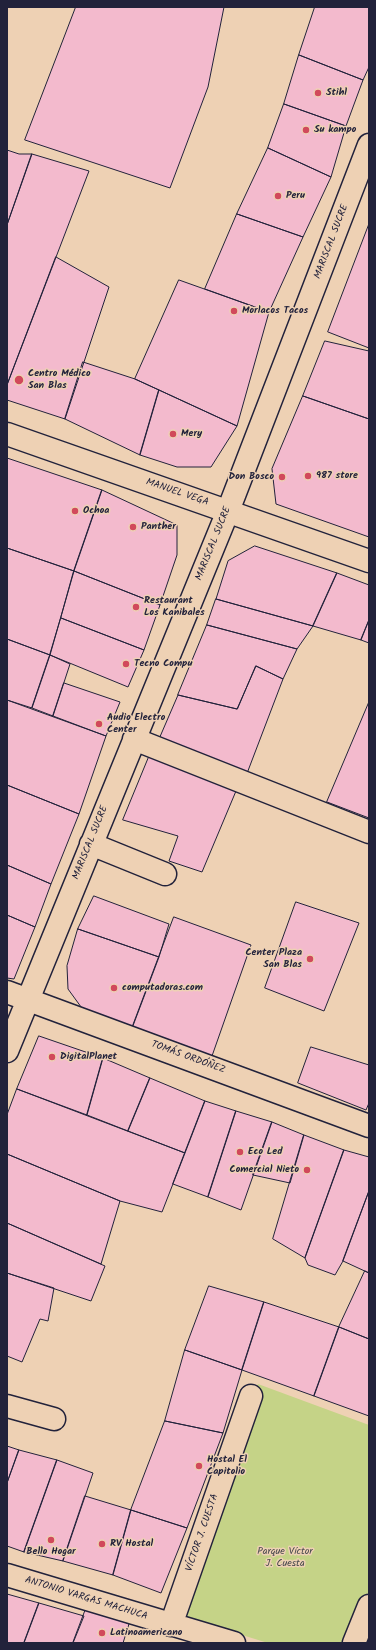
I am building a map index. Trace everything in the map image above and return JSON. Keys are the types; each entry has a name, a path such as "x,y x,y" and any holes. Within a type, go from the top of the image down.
{"street":[{"name":"MARISCAL SUCRE","path":"7,1051 228,511 369,144"},
{"name":"MANUEL VEGA","path":"7,434 369,561"},
{"path":"134,739 369,832"},
{"path":"91,844 165,874"},
{"name":"TOMÁS ORDÓÑEZ","path":"7,992 369,1126"},
{"name":"VÍCTOR J. CUESTA","path":"170,1625 251,1396"},
{"path":"7,1406 54,1419"},
{"name":"ANTONIO VARGAS MACHUCA","path":"7,1574 170,1625 234,1643"},
{"path":"354,1643 369,1606"}],"green space":[{"name":"Parque Víctor J. Cuesta","path":"258,1384 369,1425 369,1590 348,1643 268,1643 177,1615"}],"building":[{"path":"76,7 224,7 208,87 170,188 25,140"},
{"path":"315,7 369,7 369,67 363,80 299,55"},
{"path":"299,55 363,80 346,126 284,104"},
{"path":"284,104 346,126 331,177 268,148"},
{"path":"268,148 331,177 303,237 237,214"},
{"path":"7,150 19,154 32,154 7,225"},
{"path":"32,154 89,171 7,385 7,225"},
{"path":"237,214 303,237 269,312 205,289"},
{"path":"369,224 369,348 328,332"},
{"path":"56,257 109,287 65,419 7,400 7,385"},
{"path":"179,280 269,312 237,426 135,379"},
{"path":"325,341 369,351 369,419 303,396"},
{"path":"83,362 135,379 159,390 140,455 65,419"},
{"path":"159,390 237,426 211,467 177,467 140,455"},
{"path":"303,396 369,419 369,537 276,504 272,469"},
{"path":"7,458 102,490 74,571 7,548"},
{"path":"102,490 177,525 177,555 160,605 74,571"},
{"path":"255,546 337,573 313,626 216,599 228,561"},
{"path":"7,548 74,571 50,655 7,639"},
{"path":"74,571 160,605 144,650 61,618"},
{"path":"337,573 369,585 369,620 361,640 313,626"},
{"path":"216,599 313,626 297,649 207,625"},
{"path":"61,618 144,650 128,687 50,655"},
{"path":"369,620 369,643 361,640"},
{"path":"207,625 297,649 283,679 256,666 237,709 178,695"},
{"path":"7,639 50,655 32,708 7,700"},
{"path":"50,655 70,664 53,716 32,708"},
{"path":"256,666 283,679 246,776 159,739 178,695 237,709"},
{"path":"64,683 120,702 106,736 53,716"},
{"path":"7,700 106,736 79,814 7,785"},
{"path":"369,702 369,818 327,802"},
{"path":"151,752 236,791 202,872 169,861 178,836 123,820"},
{"path":"7,785 79,814 51,884 7,865"},
{"path":"7,865 51,884 35,927 7,915"},
{"path":"94,896 169,924 159,957 78,929"},
{"path":"296,902 359,923 324,1011 265,988"},
{"path":"7,915 35,927 14,979 7,978"},
{"path":"174,917 251,945 212,1056 131,1031"},
{"path":"78,929 159,957 131,1031 84,1011 68,989 67,966"},
{"path":"39,1036 103,1058 87,1115 17,1089"},
{"path":"311,1047 369,1065 369,1103 366,1110 298,1083"},
{"path":"103,1058 150,1078 128,1131 87,1115"},
{"path":"150,1078 205,1101 185,1153 128,1131"},
{"path":"17,1089 185,1153 162,1212 120,1201 7,1154 7,1115"},
{"path":"205,1101 236,1111 208,1197 173,1184"},
{"path":"236,1111 272,1122 241,1210 208,1197"},
{"path":"272,1122 304,1135 290,1183 253,1175"},
{"path":"304,1135 344,1150 305,1258 273,1239"},
{"path":"344,1150 369,1157 369,1191 343,1261 335,1275 308,1265 305,1258"},
{"path":"7,1154 120,1201 101,1264 7,1223"},
{"path":"369,1191 369,1273 343,1261"},
{"path":"7,1223 105,1266 91,1301 7,1273"},
{"path":"365,1271 369,1273 369,1339 339,1327"},
{"path":"7,1273 54,1288 48,1321 40,1319 22,1362 7,1356"},
{"path":"209,1286 264,1302 242,1370 185,1350"},
{"path":"264,1302 339,1327 314,1396 242,1370"},
{"path":"339,1327 369,1339 369,1416 314,1396"},
{"path":"185,1350 242,1370 223,1433 165,1421"},
{"path":"165,1421 223,1433 187,1528 131,1510"},
{"path":"7,1446 19,1450 7,1483"},
{"path":"19,1450 57,1460 24,1552 7,1546 7,1483"},
{"path":"57,1460 93,1473 63,1561 24,1552"},
{"path":"85,1496 131,1510 113,1575 63,1561"},
{"path":"131,1510 187,1528 161,1593 113,1575"},
{"path":"7,1594 39,1603 24,1643 7,1643"},
{"path":"39,1603 84,1616 73,1643 24,1643"},
{"name":"Latinoamericano","path":"87,1606 129,1624 123,1643 73,1643"}],"place":[{"name":"Stihl","path":"318,93"},
{"name":"Su kampo","path":"306,130"},
{"name":"Peru","path":"278,196"},
{"name":"Morlacos Tacos","path":"234,311"},
{"name":"Centro Médico San Blas","path":"19,380"},
{"name":"Mery","path":"173,434"},
{"name":"987 store","path":"308,476"},
{"name":"Don Bosco","path":"282,477"},
{"name":"Ochoa","path":"75,511"},
{"name":"Panther","path":"133,527"},
{"name":"Restaurant Los Kanibales","path":"136,607"},
{"name":"Tecno Compu","path":"126,664"},
{"name":"Audio Electro Center","path":"99,724"},
{"name":"Center Plaza San Blas","path":"310,959"},
{"name":"computadoras.com","path":"114,988"},
{"name":"DigitalPlanet","path":"52,1057"},
{"name":"Eco Led","path":"240,1152"},
{"name":"Comercial Nieto","path":"307,1170"},
{"name":"Hostal El Capitolio","path":"199,1466"},
{"name":"Bello Hogar","path":"51,1540"},
{"name":"RV Hostal","path":"102,1544"},
{"name":"Latinoamericano","path":"102,1633"}]}
